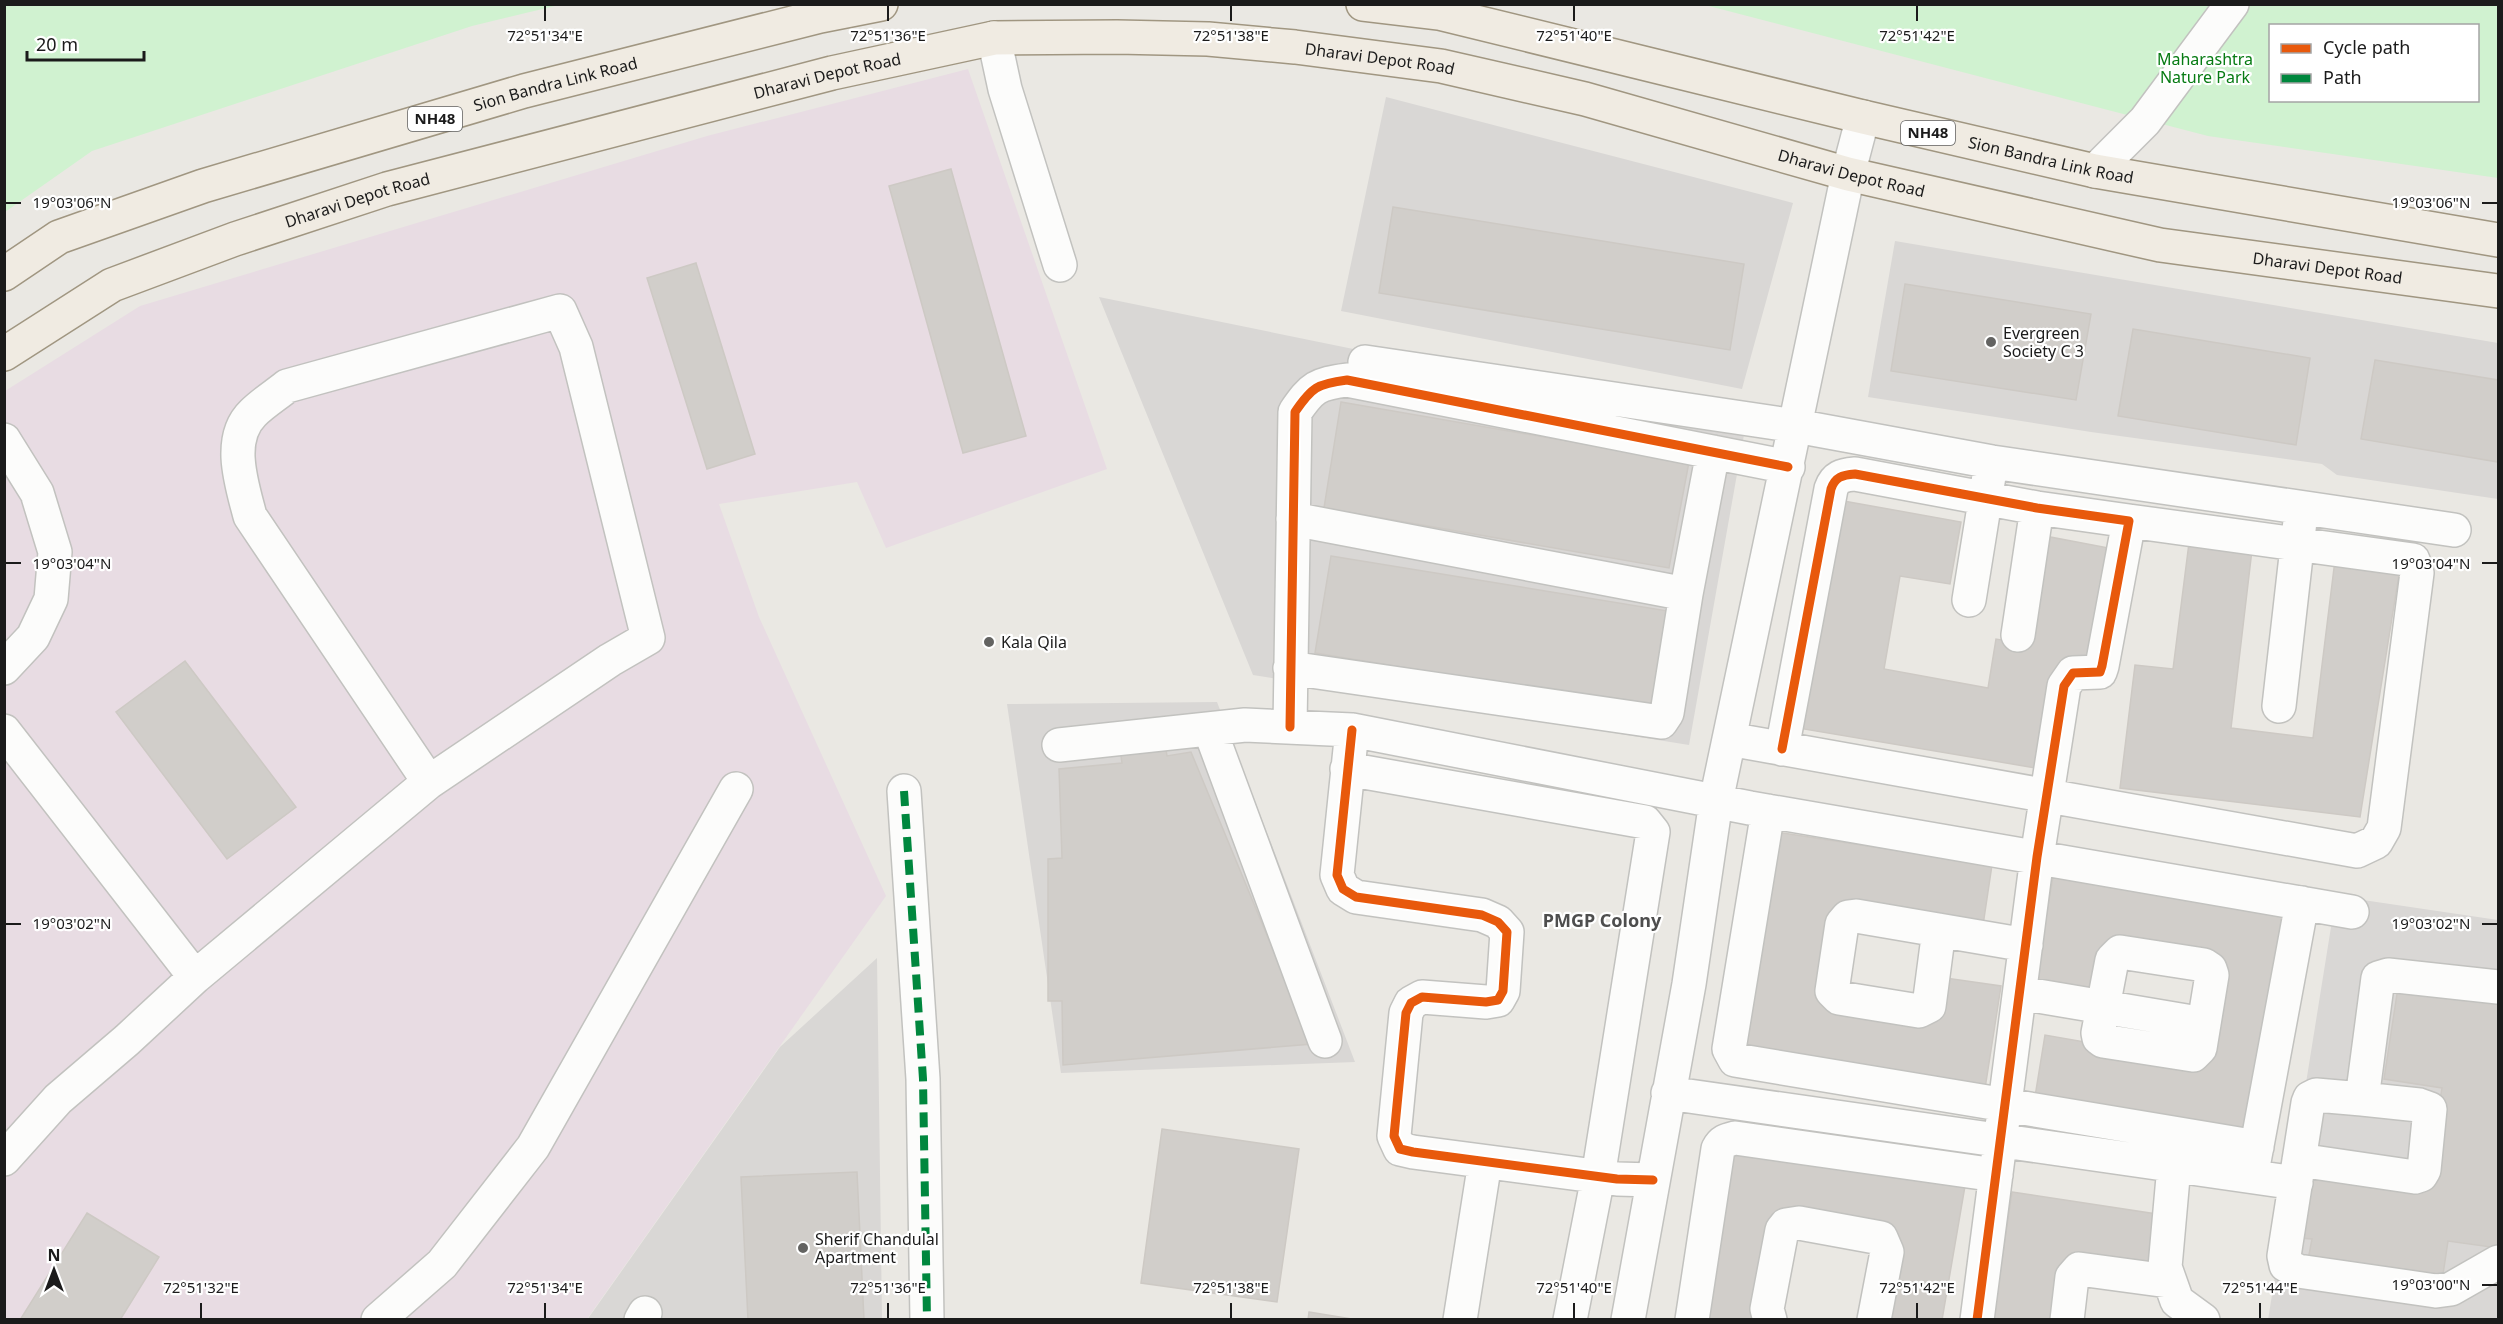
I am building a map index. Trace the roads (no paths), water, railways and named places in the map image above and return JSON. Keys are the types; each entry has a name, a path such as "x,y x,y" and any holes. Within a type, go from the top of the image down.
{"main road":[{"name":"Sion Bandra Link Road","path":"4,274 59,237 203,186 525,91 820,16 881,4"},
{"name":"Sion Bandra Link Road","path":"1363,4 1439,14 2095,171 2499,240"},
{"name":"Dharavi Depot Road","path":"4,354 112,285 236,239 376,193 832,73 994,38 1208,39 1295,46 1441,66 1585,99 1848,174 2160,245 2499,291"}],"street":[{"path":"2095,171 2145,121 2232,4"},
{"path":"994,38 1005,89 1060,265"},
{"path":"1628,1320 1689,984 1716,801 1848,174 1863,117"},
{"path":"4,1159 58,1099 128,1040 195,977 429,782 610,660 648,638 576,347 560,311 287,386 252,414 239,438 240,480 250,516 429,782"},
{"path":"1365,362 1796,426 1992,462 2454,530"},
{"path":"1290,727 1295,411 1310,391 1329,382 1347,380 1788,467"},
{"path":"4,440 37,493 55,552 51,598 33,637 4,668"},
{"path":"1290,668 1661,722 1667,714 1686,594 1713,452"},
{"path":"1969,600 1992,462"},
{"path":"1729,740 2357,851 2376,842 2384,828 2417,573 2416,566 2414,560 2407,558 2037,508 1855,474 1842,475 1834,481 1782,748"},
{"path":"2018,635 2037,508"},
{"path":"2279,706 2302,508"},
{"path":"1293,519 1686,594"},
{"path":"1977,1320 2037,857 2064,686 2073,673 2100,672 2129,521"},
{"path":"1059,745 1245,725 1352,730 1768,811 2352,912"},
{"path":"1210,730 1325,1041"},
{"path":"1352,730 1337,874 1343,890 1356,897 1482,915 1498,922 1507,932 1503,991 1498,1000 1486,1002 1422,997 1411,1003 1406,1013 1394,1136 1400,1149 1598,1176 1653,1180"},
{"path":"4,731 195,977"},
{"path":"1347,769 1645,822 1652,828 1598,1176 1570,1320"},
{"path":"378,1320 442,1264 533,1147 736,789"},
{"path":"904,791 923,1079 927,1320"},
{"path":"1768,811 1729,1049 1735,1060 2074,1118 2297,1172 2415,1176 2421,1174 2424,1170 2430,1109 2419,1105 2316,1095 2310,1098 2297,1172 2284,1256 2286,1265 2298,1271 2444,1292 2499,1262"},
{"path":"2254,1162 2302,903"},
{"path":"1939,930 2026,945"},
{"path":"2020,993 2204,1024 2212,975 2210,969 2204,965 2120,952 2112,960 2103,1006"},
{"path":"2362,1099 2378,978 2388,975 2499,987"},
{"path":"1780,1145 1790,1070"},
{"path":"1668,1093 2175,1166 2254,1162"},
{"path":"1933,1167 1944,1096"},
{"path":"2071,1150 2074,1118"},
{"path":"1692,1320 1721,1143 1736,1138 1996,1175"},
{"path":"1460,1320 1485,1162"},
{"path":"2173,1300 2165,1252 2175,1166"},
{"path":"1770,1320 1767,1309 1782,1230 1786,1225 1799,1223 1881,1238 1887,1252 1874,1320"},
{"path":"2067,1320 2072,1276 2079,1269 2173,1300 2203,1320"}],"place":[{"name":"Evergreen Society C 3","path":"1991,342"},
{"name":"Kala Qila","path":"989,642"},
{"name":"Sherif Chandulal Apartment","path":"803,1248"}],"district":[{"name":"PMGP Colony","path":"1602,921"}],"park label":[{"name":"Maharashtra Nature Park","path":"2205,68"}]}
